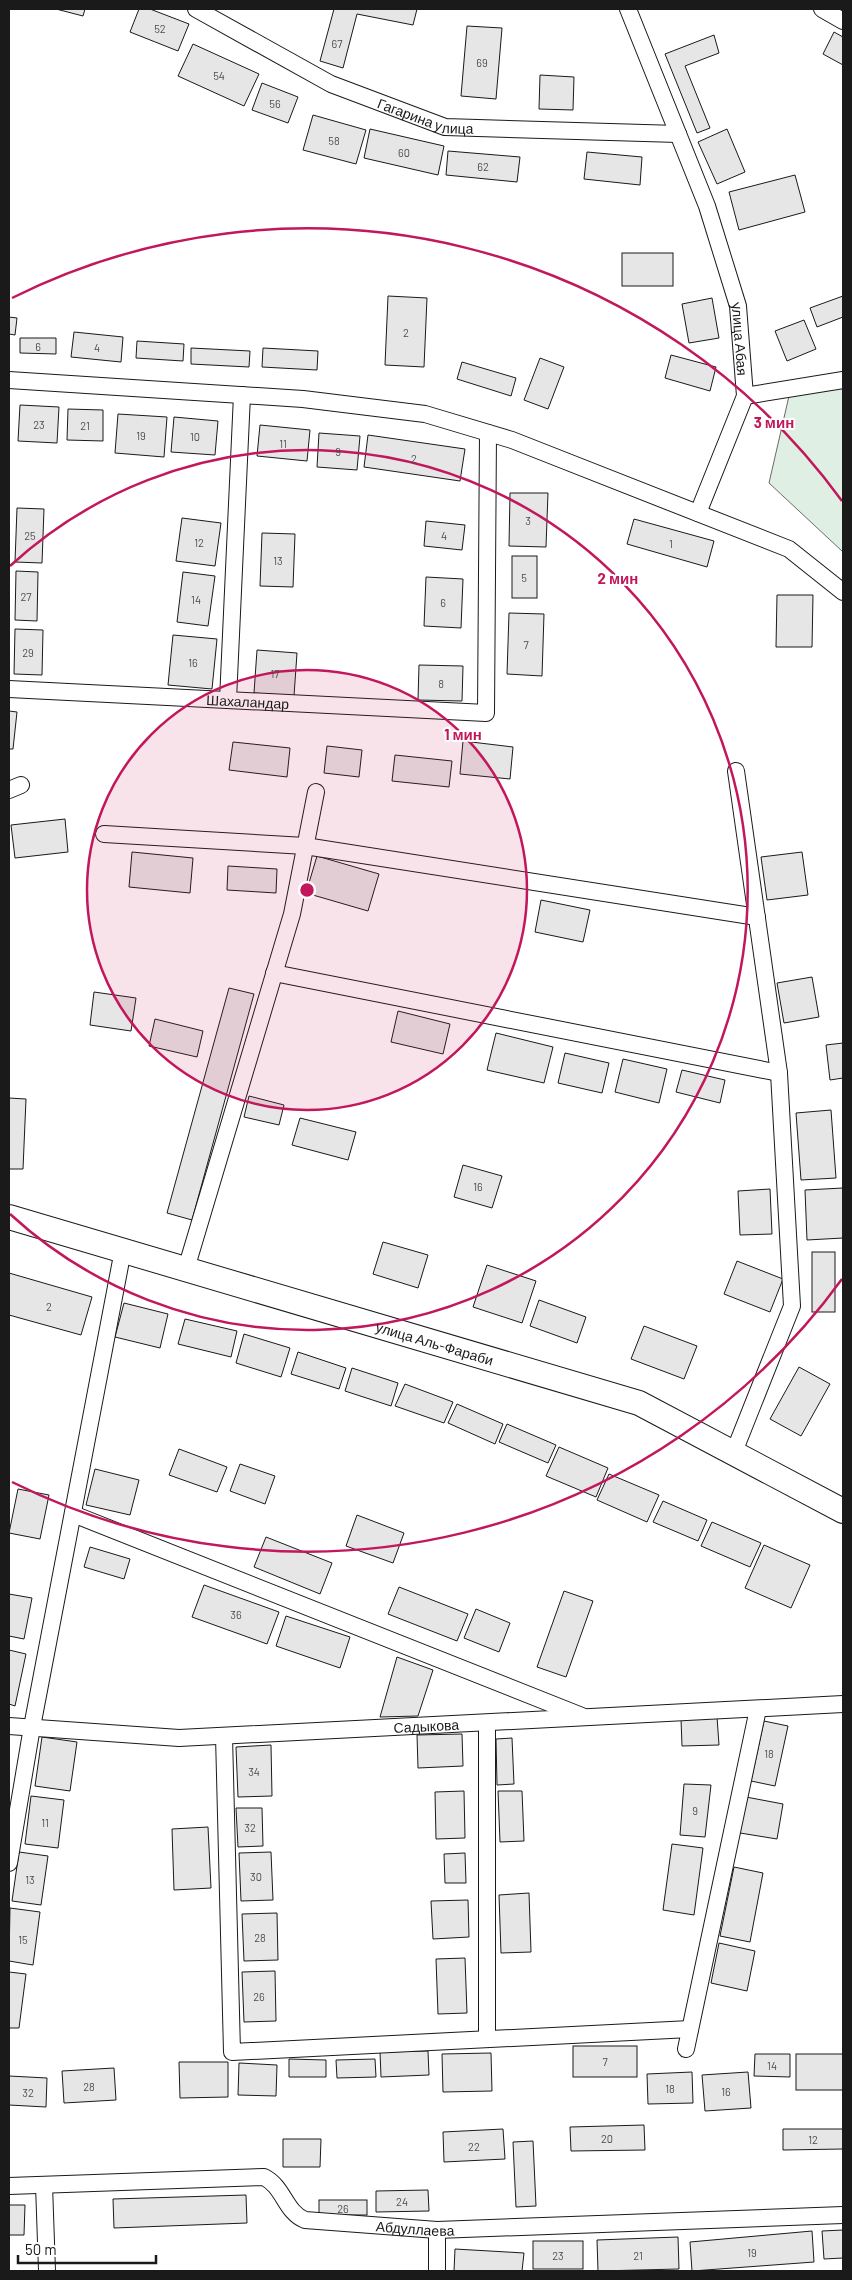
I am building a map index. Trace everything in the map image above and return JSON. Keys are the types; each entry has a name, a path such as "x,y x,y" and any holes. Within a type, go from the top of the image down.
{"main road":[{"name":"улица Аль-Фараби","path":"9,1217 639,1403 843,1511"}],"street":[{"name":"Гагарина улица","path":"196,9 331,84 445,127 678,134"},
{"name":"улица Абая","path":"628,9 707,206 738,306 745,396 698,513"},
{"path":"822,9 843,21"},
{"path":"9,380 303,399 425,414 512,440 789,549 843,592"},
{"path":"745,396 843,380"},
{"path":"228,700 242,395"},
{"name":"Шахаландар","path":"9,689 486,713 488,433"},
{"path":"734,1452 792,1306 779,1073 736,771"},
{"path":"186,1269 292,914 316,792"},
{"path":"104,834 305,846 757,917"},
{"path":"274,973 779,1073"},
{"path":"9,1864 32,1727 124,1250"},
{"path":"73,1514 587,1718"},
{"name":"Садыкова","path":"9,1726 179,1738 843,1704"},
{"path":"686,2049 758,1709"},
{"path":"487,2039 488,1723"},
{"path":"224,1736 232,2052 690,2029"},
{"name":"Абдуллаева","path":"9,2186 264,2177 278,2187 296,2217 305,2220 437,2230 843,2215"},
{"path":"44,2185 47,2271"},
{"path":"437,2230 437,2271"}],"green space":[{"path":"843,374 843,552 769,483 789,396"}],"building":[{"path":"56,9 85,9 83,16"},
{"path":"139,9 150,9 189,24 178,51 130,32"},
{"path":"334,9 417,9 413,25 357,14 343,68 320,61"},
{"path":"467,26 502,28 496,99 461,96"},
{"path":"834,32 843,37 843,65 823,54"},
{"path":"714,35 719,53 685,66 710,128 697,133 665,54"},
{"path":"193,44 259,74 244,106 178,76"},
{"path":"540,75 574,77 573,110 539,109"},
{"path":"262,83 298,97 288,123 252,110"},
{"path":"313,115 366,130 356,164 303,150"},
{"path":"370,129 444,146 438,175 364,158"},
{"path":"727,129 745,172 717,184 698,142"},
{"path":"448,151 520,157 517,182 446,175"},
{"path":"587,152 642,157 640,185 584,179"},
{"path":"795,175 805,212 739,230 729,192"},
{"path":"622,253 673,253 673,286 622,286"},
{"path":"388,296 427,298 424,367 385,365"},
{"path":"843,296 843,317 817,327 810,308"},
{"path":"712,298 719,338 689,343 682,304"},
{"path":"9,317 17,318 15,335 9,334"},
{"path":"804,320 816,349 787,361 775,331"},
{"path":"74,332 123,337 121,362 71,357"},
{"path":"20,338 56,338 56,354 20,353"},
{"path":"137,341 184,344 183,361 136,358"},
{"path":"191,348 250,351 249,367 191,364"},
{"path":"263,348 318,351 317,370 262,367"},
{"path":"671,355 716,367 710,391 665,378"},
{"path":"540,358 564,367 548,409 524,400"},
{"path":"462,362 516,378 511,396 457,379"},
{"path":"20,405 59,407 57,443 18,441"},
{"path":"68,409 103,410 103,441 67,440"},
{"path":"118,414 167,417 164,457 115,453"},
{"path":"174,417 218,421 215,455 171,452"},
{"path":"260,425 310,430 307,461 257,456"},
{"path":"319,433 360,436 357,470 317,467"},
{"path":"368,435 465,449 460,481 364,467"},
{"path":"510,493 548,493 546,547 509,546"},
{"path":"17,508 44,509 42,563 15,562"},
{"path":"182,518 221,523 215,566 176,561"},
{"path":"634,519 714,541 707,567 627,544"},
{"path":"426,521 465,525 462,550 424,546"},
{"path":"262,533 295,534 293,587 260,586"},
{"path":"512,556 537,556 537,598 512,598"},
{"path":"16,571 38,572 37,621 15,620"},
{"path":"183,572 215,576 208,626 177,622"},
{"path":"426,577 463,579 461,628 424,626"},
{"path":"777,595 813,595 812,647 776,647"},
{"path":"509,613 544,614 542,676 507,674"},
{"path":"15,629 43,630 42,675 14,674"},
{"path":"173,635 217,639 212,689 168,685"},
{"path":"257,650 297,653 294,696 254,693"},
{"path":"419,665 463,666 462,701 418,700"},
{"path":"9,711 17,712 13,749 9,749"},
{"path":"463,741 513,747 510,779 460,774"},
{"path":"233,742 290,748 287,777 229,770"},
{"path":"327,746 362,750 359,777 324,773"},
{"path":"395,755 452,761 449,787 392,781"},
{"path":"65,819 68,852 15,858 11,825"},
{"path":"132,852 193,858 190,893 129,887"},
{"path":"802,852 808,895 767,900 761,857"},
{"path":"317,856 379,874 368,911 306,893"},
{"path":"228,866 277,869 276,893 227,890"},
{"path":"541,900 590,910 583,942 535,932"},
{"path":"812,977 819,1017 784,1023 777,983"},
{"path":"229,988 254,994 192,1220 167,1213"},
{"path":"94,992 136,998 131,1031 90,1025"},
{"path":"398,1011 450,1024 443,1054 391,1042"},
{"path":"155,1019 203,1031 197,1057 149,1046"},
{"path":"496,1033 553,1047 544,1083 487,1070"},
{"path":"843,1043 843,1078 830,1080 826,1045"},
{"path":"565,1053 609,1063 602,1093 558,1083"},
{"path":"623,1059 667,1069 659,1103 615,1092"},
{"path":"682,1070 725,1080 720,1103 676,1092"},
{"path":"249,1096 284,1105 279,1125 244,1117"},
{"path":"9,1098 26,1099 23,1169 9,1169"},
{"path":"831,1110 836,1178 801,1180 796,1113"},
{"path":"300,1118 356,1132 348,1160 292,1145"},
{"path":"463,1165 502,1176 492,1208 454,1197"},
{"path":"843,1188 843,1238 807,1240 805,1190"},
{"path":"770,1189 772,1234 740,1235 738,1191"},
{"path":"383,1242 428,1255 418,1288 373,1274"},
{"path":"812,1252 835,1252 835,1312 812,1312"},
{"path":"737,1261 783,1279 770,1312 724,1294"},
{"path":"487,1265 536,1281 522,1323 473,1307"},
{"path":"9,1273 92,1297 81,1335 9,1315"},
{"path":"539,1300 586,1317 577,1343 530,1326"},
{"path":"124,1303 168,1314 160,1348 115,1337"},
{"path":"185,1319 237,1331 231,1357 178,1344"},
{"path":"644,1326 697,1346 684,1379 631,1359"},
{"path":"244,1334 290,1348 281,1377 236,1363"},
{"path":"298,1352 346,1368 339,1389 291,1374"},
{"path":"799,1367 830,1384 801,1436 770,1419"},
{"path":"352,1368 398,1383 391,1406 345,1391"},
{"path":"405,1384 453,1402 444,1423 395,1406"},
{"path":"457,1404 503,1424 495,1444 448,1423"},
{"path":"507,1424 556,1445 548,1463 499,1442"},
{"path":"559,1447 608,1468 596,1497 546,1476"},
{"path":"179,1449 227,1467 217,1492 169,1475"},
{"path":"240,1464 275,1476 265,1504 230,1491"},
{"path":"95,1469 139,1480 130,1515 86,1505"},
{"path":"609,1474 659,1495 647,1522 597,1500"},
{"path":"18,1489 49,1495 40,1539 9,1533"},
{"path":"663,1501 707,1520 698,1541 653,1522"},
{"path":"357,1515 404,1533 393,1563 346,1546"},
{"path":"712,1522 761,1543 750,1567 701,1546"},
{"path":"266,1537 332,1563 320,1594 254,1567"},
{"path":"764,1545 810,1565 791,1608 745,1588"},
{"path":"90,1547 130,1559 124,1579 84,1567"},
{"path":"204,1585 279,1612 267,1644 192,1617"},
{"path":"399,1587 468,1614 457,1641 388,1614"},
{"path":"564,1591 593,1601 566,1677 537,1667"},
{"path":"9,1594 32,1598 24,1639 9,1636"},
{"path":"476,1609 510,1623 499,1652 464,1638"},
{"path":"286,1616 350,1637 340,1668 276,1646"},
{"path":"9,1650 26,1654 15,1706 9,1704"},
{"path":"397,1657 433,1670 418,1716 380,1717"},
{"path":"717,1717 719,1745 682,1746 681,1719"},
{"path":"764,1721 788,1726 775,1786 751,1781"},
{"path":"462,1734 463,1766 418,1768 417,1735"},
{"path":"42,1737 77,1742 70,1791 35,1786"},
{"path":"512,1738 514,1784 497,1785 496,1739"},
{"path":"271,1745 272,1796 238,1797 236,1747"},
{"path":"684,1784 711,1785 705,1837 680,1835"},
{"path":"464,1791 465,1838 436,1839 435,1792"},
{"path":"498,1791 522,1791 524,1841 500,1842"},
{"path":"31,1796 64,1800 58,1848 25,1844"},
{"path":"746,1797 783,1804 777,1839 740,1833"},
{"path":"236,1808 262,1808 263,1846 238,1847"},
{"path":"208,1827 211,1888 174,1890 172,1829"},
{"path":"672,1844 703,1848 694,1915 663,1910"},
{"path":"19,1852 48,1856 41,1905 12,1901"},
{"path":"271,1852 273,1900 241,1901 239,1853"},
{"path":"465,1853 466,1883 445,1883 444,1854"},
{"path":"734,1867 763,1873 750,1942 720,1936"},
{"path":"529,1893 531,1952 501,1953 499,1895"},
{"path":"468,1900 469,1937 433,1939 431,1901"},
{"path":"10,1908 40,1912 33,1965 9,1961"},
{"path":"277,1913 278,1960 244,1961 242,1914"},
{"path":"719,1943 755,1951 747,1991 711,1983"},
{"path":"465,1958 467,2013 438,2014 436,1959"},
{"path":"275,1971 276,2021 244,2022 242,1972"},
{"path":"9,1972 26,1974 19,2028 9,2028"},
{"path":"573,2046 637,2046 637,2077 573,2077"},
{"path":"428,2051 429,2075 381,2077 380,2052"},
{"path":"491,2053 492,2091 443,2092 442,2054"},
{"path":"755,2054 790,2054 790,2077 754,2076"},
{"path":"796,2054 843,2054 843,2090 796,2090"},
{"path":"289,2059 326,2060 326,2077 289,2077"},
{"path":"375,2059 376,2077 337,2078 336,2060"},
{"path":"179,2062 228,2062 228,2097 180,2098"},
{"path":"239,2063 277,2065 276,2096 238,2095"},
{"path":"114,2068 116,2100 64,2103 62,2071"},
{"path":"692,2072 693,2103 648,2104 647,2074"},
{"path":"748,2072 751,2108 705,2111 702,2075"},
{"path":"9,2076 47,2078 46,2107 9,2105"},
{"path":"644,2125 645,2150 571,2151 570,2127"},
{"path":"503,2129 505,2159 444,2162 443,2132"},
{"path":"783,2129 843,2129 843,2149 783,2150"},
{"path":"283,2139 321,2139 320,2167 283,2167"},
{"path":"533,2141 536,2206 516,2207 513,2142"},
{"path":"428,2190 429,2211 376,2212 376,2191"},
{"path":"246,2195 247,2223 114,2228 113,2199"},
{"path":"319,2200 367,2200 367,2215 319,2215"},
{"path":"9,2205 25,2205 24,2235 9,2235"},
{"path":"843,2230 843,2258 824,2259 822,2231"},
{"path":"812,2231 814,2262 692,2271 690,2242"},
{"path":"678,2237 679,2269 598,2271 597,2240"},
{"path":"533,2241 583,2241 583,2269 533,2269"},
{"path":"455,2249 524,2253 522,2271 454,2271"}]}
